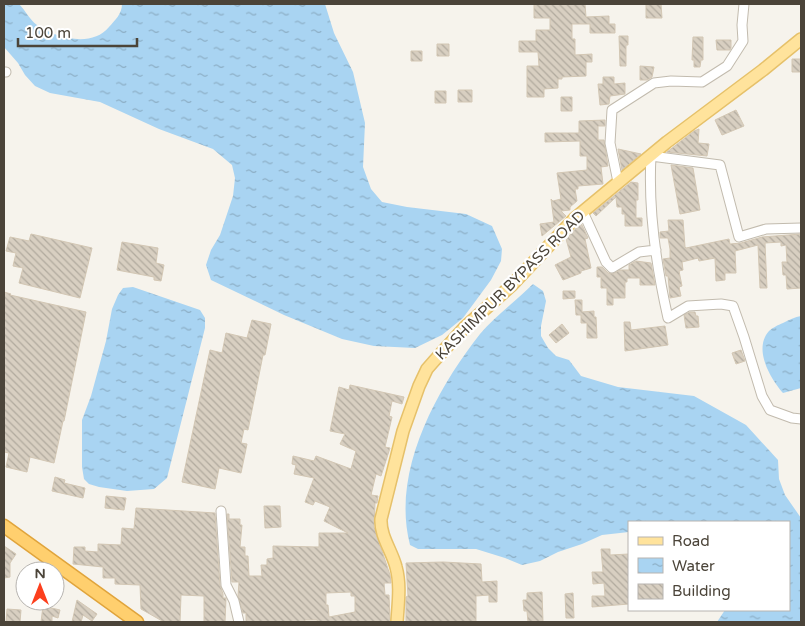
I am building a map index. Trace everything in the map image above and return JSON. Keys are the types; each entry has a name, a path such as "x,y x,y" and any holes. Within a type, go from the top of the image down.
{"highway":[{"path":"4,526 137,622"}],"main road":[{"name":"KASHIMPUR BYPASS ROAD","path":"397,622 399,581 396,567 382,533 382,519 403,431 428,370 465,328 512,285 574,219 694,120 763,70 801,39"}],"street":[{"path":"618,182 610,143 612,110 654,83 671,81 702,82 727,66 744,41 742,25 744,4"},
{"path":"801,228 766,229 739,237 720,166 651,156 650,187 656,250 668,318 688,306 721,304 733,306 762,396 770,410 792,418 801,419"},
{"path":"583,212 606,262 612,268 639,252 656,250"},
{"path":"221,511 226,585 234,601 239,622"}],"water":[{"path":"4,4 19,4 34,23 54,34 74,39 84,39 102,33 109,27 119,14 122,4 325,4 334,33 353,72 365,123 363,167 371,189 382,202 466,214 492,226 502,249 501,261 491,280 463,318 442,335 415,348 374,346 342,339 284,315 211,280 206,265 211,250 220,235 233,196 235,178 232,165 213,149 159,129 100,102 50,93 35,86 4,47"},
{"path":"533,284 543,291 546,301 541,336 548,348 556,356 569,360 581,376 618,387 694,396 746,425 778,460 779,479 785,495 801,518 801,622 717,622 724,611 790,611 790,521 628,521 628,532 602,535 540,561 522,565 476,549 418,549 410,545 406,517 407,489 412,461 421,433 448,380 480,334"},
{"path":"133,287 200,310 205,318 205,328 167,478 154,489 127,491 99,487 89,484 84,479 82,467 82,420 91,396 106,341 112,309 123,288"},
{"path":"801,316 801,388 783,393 773,380 765,363 763,355 764,338 770,330"}],"building":[{"path":"534,4 585,4 586,17 609,16 609,24 615,24 615,33 590,33 590,24 572,24 572,39 575,39 575,55 592,54 592,62 586,62 586,76 562,77 562,79 558,79 558,88 544,89 544,97 527,97 527,66 539,66 538,52 519,52 519,41 536,41 536,30 550,30 550,18 534,18"},
{"path":"646,4 661,4 662,18 646,18"},
{"path":"619,36 628,36 626,66 620,66"},
{"path":"693,37 703,37 703,60 701,60 700,67 694,67 694,60 692,60"},
{"path":"716,40 731,40 730,50 717,50"},
{"path":"437,44 449,44 449,56 437,56"},
{"path":"411,51 422,51 422,61 411,61"},
{"path":"792,59 801,59 801,72 792,72"},
{"path":"640,66 654,67 652,77 647,80 640,80"},
{"path":"603,77 614,77 614,84 625,83 625,94 610,96 609,104 600,105 598,84 603,84"},
{"path":"458,90 472,90 472,102 458,102"},
{"path":"435,91 446,91 446,103 435,103"},
{"path":"561,97 572,97 572,111 561,111"},
{"path":"736,110 744,126 722,135 715,120"},
{"path":"605,120 605,126 598,126 598,140 604,140 608,166 601,167 603,184 578,186 578,189 575,189 577,201 570,207 570,210 561,211 566,216 542,236 540,224 554,222 551,199 553,201 561,199 557,173 587,170 587,156 580,156 580,141 545,142 545,133 579,133 579,121"},
{"path":"699,129 698,143 709,144 707,156 667,152 694,131"},
{"path":"618,149 641,154 622,170"},
{"path":"671,165 693,168 700,210 680,214"},
{"path":"631,182 638,183 636,218 642,218 642,226 625,226 625,214 622,214 622,207 617,207 616,197 596,216 593,213"},
{"path":"668,220 683,220 686,248 729,239 730,244 762,237 801,234 801,288 787,289 786,275 783,275 782,262 787,262 786,245 781,246 781,242 765,243 767,288 760,288 758,245 735,251 736,273 725,273 725,280 716,281 715,258 699,261 698,258 682,262 683,270 679,271 682,286 679,287 681,296 670,298 668,276 666,276 663,259 670,258 670,249 668,238 660,238 660,232 669,231"},
{"path":"581,223 588,238 585,239 591,268 563,280 555,265 571,257 566,239"},
{"path":"31,234 92,248 80,298 19,283 23,268 13,266 16,253 6,251 10,237 29,241"},
{"path":"122,242 158,248 156,263 164,265 161,281 154,280 154,277 117,270"},
{"path":"636,261 651,263 655,285 640,285 640,278 627,278 627,282 625,282 625,298 613,298 613,305 607,305 607,288 601,288 601,277 597,277 597,267 602,267 608,273 613,274 620,270 629,270 629,265"},
{"path":"563,291 575,291 575,298 563,299"},
{"path":"4,292 86,312 54,463 30,457 27,472 6,467 9,453 4,452"},
{"path":"575,300 582,300 582,312 594,311 597,338 587,338 587,323 581,323 581,315 576,315"},
{"path":"695,312 696,316 698,316 699,327 686,328 684,315"},
{"path":"252,320 271,324 248,430 244,429 241,443 247,444 241,473 219,468 215,489 182,482 210,350 222,353 226,333 247,338"},
{"path":"624,322 630,322 631,330 665,326 668,345 625,351"},
{"path":"562,324 569,333 556,343 549,335"},
{"path":"741,350 745,361 736,364 732,353"},
{"path":"350,385 404,397 402,404 392,401 389,416 392,417 385,447 390,448 381,476 376,474 371,495 378,496 377,503 375,503 374,527 390,575 391,583 384,583 385,595 389,595 390,622 318,622 317,620 305,620 305,622 246,622 246,613 243,613 238,596 239,582 232,582 227,514 229,514 229,519 240,519 240,525 242,525 240,547 245,547 245,556 248,556 249,576 262,576 261,565 267,565 267,559 273,558 273,546 319,547 319,533 348,533 324,521 330,507 315,501 313,505 305,502 314,478 294,474 296,465 292,464 293,456 314,461 316,456 351,469 356,451 340,444 345,434 330,431 339,387 349,390","holes":["351,592 351,596 355,596 355,612 329,617 326,593"]},
{"path":"55,477 65,480 64,483 85,488 83,498 52,491"},
{"path":"106,496 126,498 124,510 105,508"},
{"path":"264,506 280,506 281,527 265,528"},
{"path":"136,508 215,513 220,585 223,598 226,598 225,622 204,622 204,596 181,595 180,622 164,622 141,609 140,585 115,584 115,578 103,578 103,567 73,564 74,547 85,547 85,551 98,552 98,544 121,545 122,528 134,529"},
{"path":"4,546 16,554 10,563 10,577 4,578"},
{"path":"601,549 610,549 610,555 628,554 628,604 592,607 592,596 605,596 604,583 593,584 592,572 603,572"},
{"path":"406,563 481,564 482,582 497,581 497,602 489,602 489,595 476,596 476,622 406,622 406,597 408,596"},
{"path":"542,592 543,622 528,622 523,600 527,600 527,593"},
{"path":"573,593 574,618 566,618 565,594"},
{"path":"77,600 97,614 92,621 83,615 81,622 72,622"},
{"path":"7,609 21,611 20,622 6,622"},
{"path":"42,611 60,611 58,618 52,616 52,622 41,622"}]}
